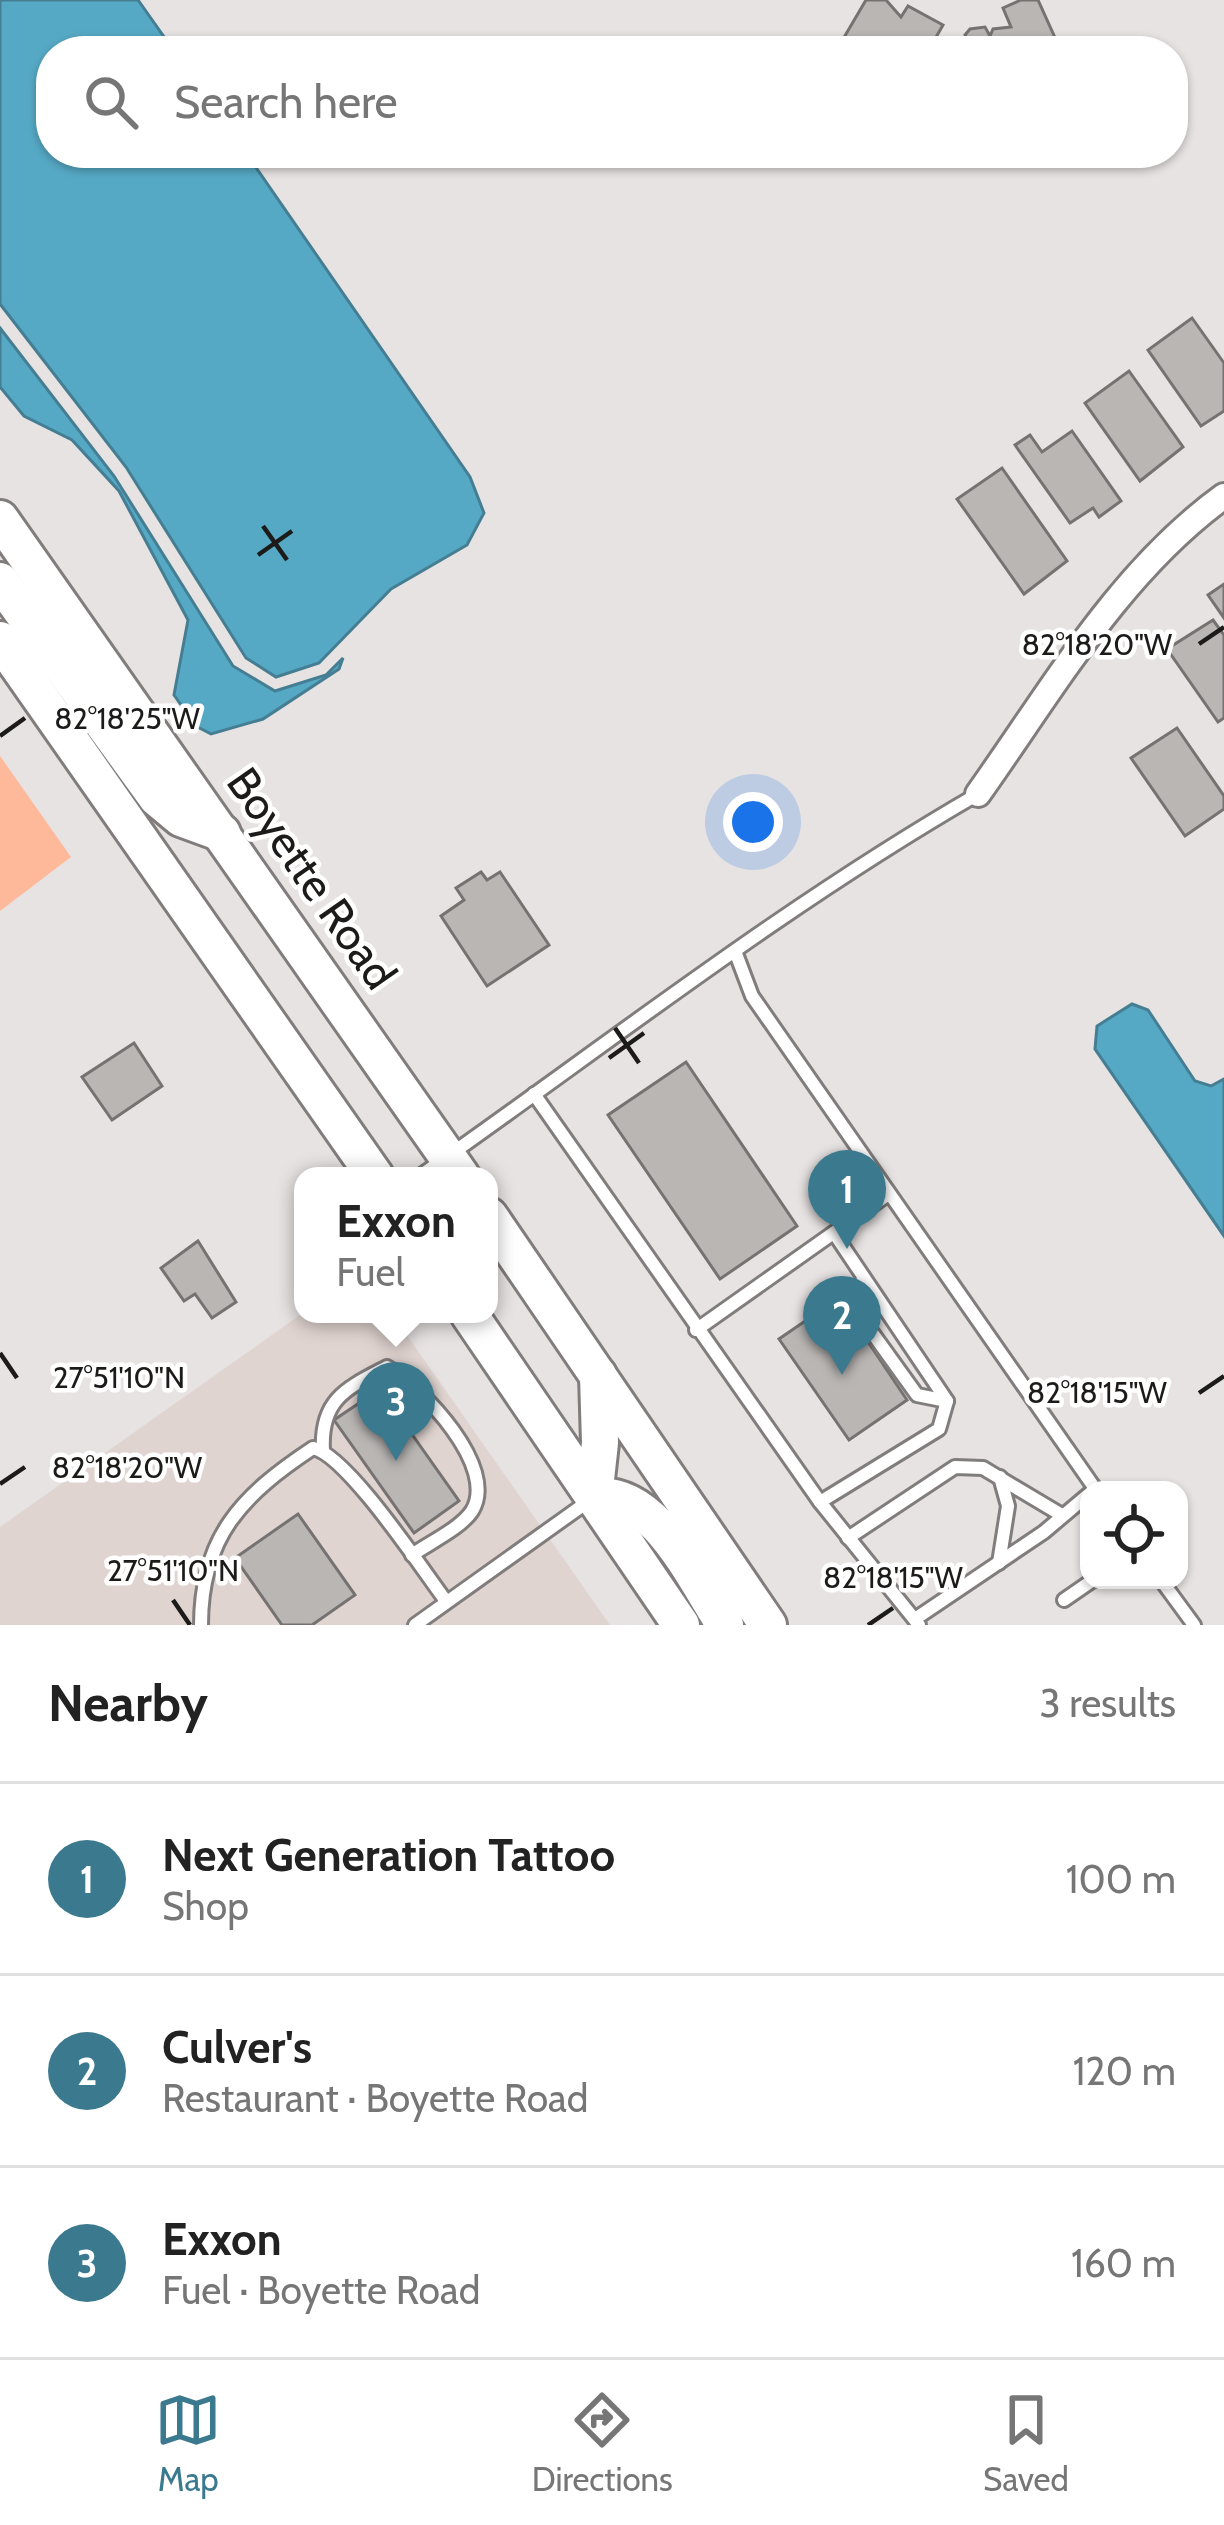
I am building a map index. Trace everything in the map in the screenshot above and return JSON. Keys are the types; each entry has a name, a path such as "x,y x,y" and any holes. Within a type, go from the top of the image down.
{"main road":[{"name":"Boyette Road","path":"0,519 221,833 442,1167"},
{"path":"0,581 157,798 181,818 221,833"},
{"path":"0,640 369,1167"},
{"path":"498,1229 768,1625"},
{"path":"475,1323 681,1625"},
{"path":"594,1497 600,1443 598,1376"},
{"path":"594,1497 620,1495 646,1513 724,1625"}],"street":[{"path":"978,794 1124,588 1191,520 1224,496"}],"lane":[{"path":"445,1167 534,1094 735,951 902,838 978,794"},
{"path":"735,951 752,996 1087,1481"},
{"path":"534,1094 820,1502 917,1622 1045,1532 1080,1500"},
{"path":"696,1330 887,1195"},
{"path":"834,1233 947,1401"},
{"path":"862,1276 858,1313 916,1395 947,1401"},
{"path":"323,1450 328,1409 341,1390 387,1367 454,1430 473,1466 478,1494 471,1514 412,1555"},
{"path":"820,1502 939,1429 947,1401"},
{"path":"201,1625 201,1586 220,1528 278,1472 313,1448 323,1450 446,1601"},
{"path":"848,1538 956,1467 983,1468 1060,1514"},
{"path":"999,1476 1008,1505 999,1563"},
{"path":"415,1625 594,1497"},
{"path":"1064,1600 1080,1589"},
{"path":"1168,1589 1190,1620 1173,1625"}],"shaded area":[{"path":"0,756 71,857 0,911"},
{"path":"294,1319 294,1323 398,1323 610,1625 0,1625 0,1527"}],"water":[{"path":"0,0 138,0 163,36 36,36 36,168 256,168 470,477 484,513 467,545 391,589 319,663 276,677 246,658 126,467 0,304"},
{"path":"0,328 114,476 233,666 275,691 326,675 343,658 339,669 263,719 211,734 196,726 174,695 188,620 119,491 72,440 24,416 0,387"},
{"path":"1132,1004 1148,1010 1195,1081 1211,1086 1224,1079 1224,1236 1095,1049 1097,1026"}],"building":[{"path":"866,0 886,0 901,17 908,6 943,25 937,36 845,36"},
{"path":"1021,0 1038,0 1054,36 990,36 993,29 1011,27 1003,8"},
{"path":"985,27 990,36 965,35 970,29"},
{"path":"1192,318 1224,363 1224,411 1201,426 1148,350"},
{"path":"1129,371 1183,447 1140,481 1085,403"},
{"path":"1072,431 1121,501 1099,517 1093,508 1070,523 1015,445 1030,435 1042,452"},
{"path":"1002,468 1067,561 1024,594 957,499"},
{"path":"1224,584 1224,618 1208,595"},
{"path":"1213,620 1224,635 1224,718 1218,722 1167,649"},
{"path":"1177,728 1224,796 1224,809 1185,836 1131,758"},
{"path":"481,872 487,880 500,872 549,945 487,986 441,916 464,900 456,888"},
{"path":"134,1043 162,1086 112,1120 82,1077"},
{"path":"686,1062 797,1226 720,1279 608,1115"},
{"path":"198,1241 236,1302 212,1318 195,1294 184,1301 161,1268"},
{"path":"830,1304 858,1345 866,1339 907,1400 849,1440 779,1339"},
{"path":"380,1389 459,1501 414,1533 334,1420"},
{"path":"298,1514 355,1595 312,1625 282,1625 235,1558"}],"place":[{"name":"Next Generation Tattoo","path":"847,1249"},
{"name":"Culver's","path":"842,1375"},
{"name":"Exxon","path":"396,1461"}]}
